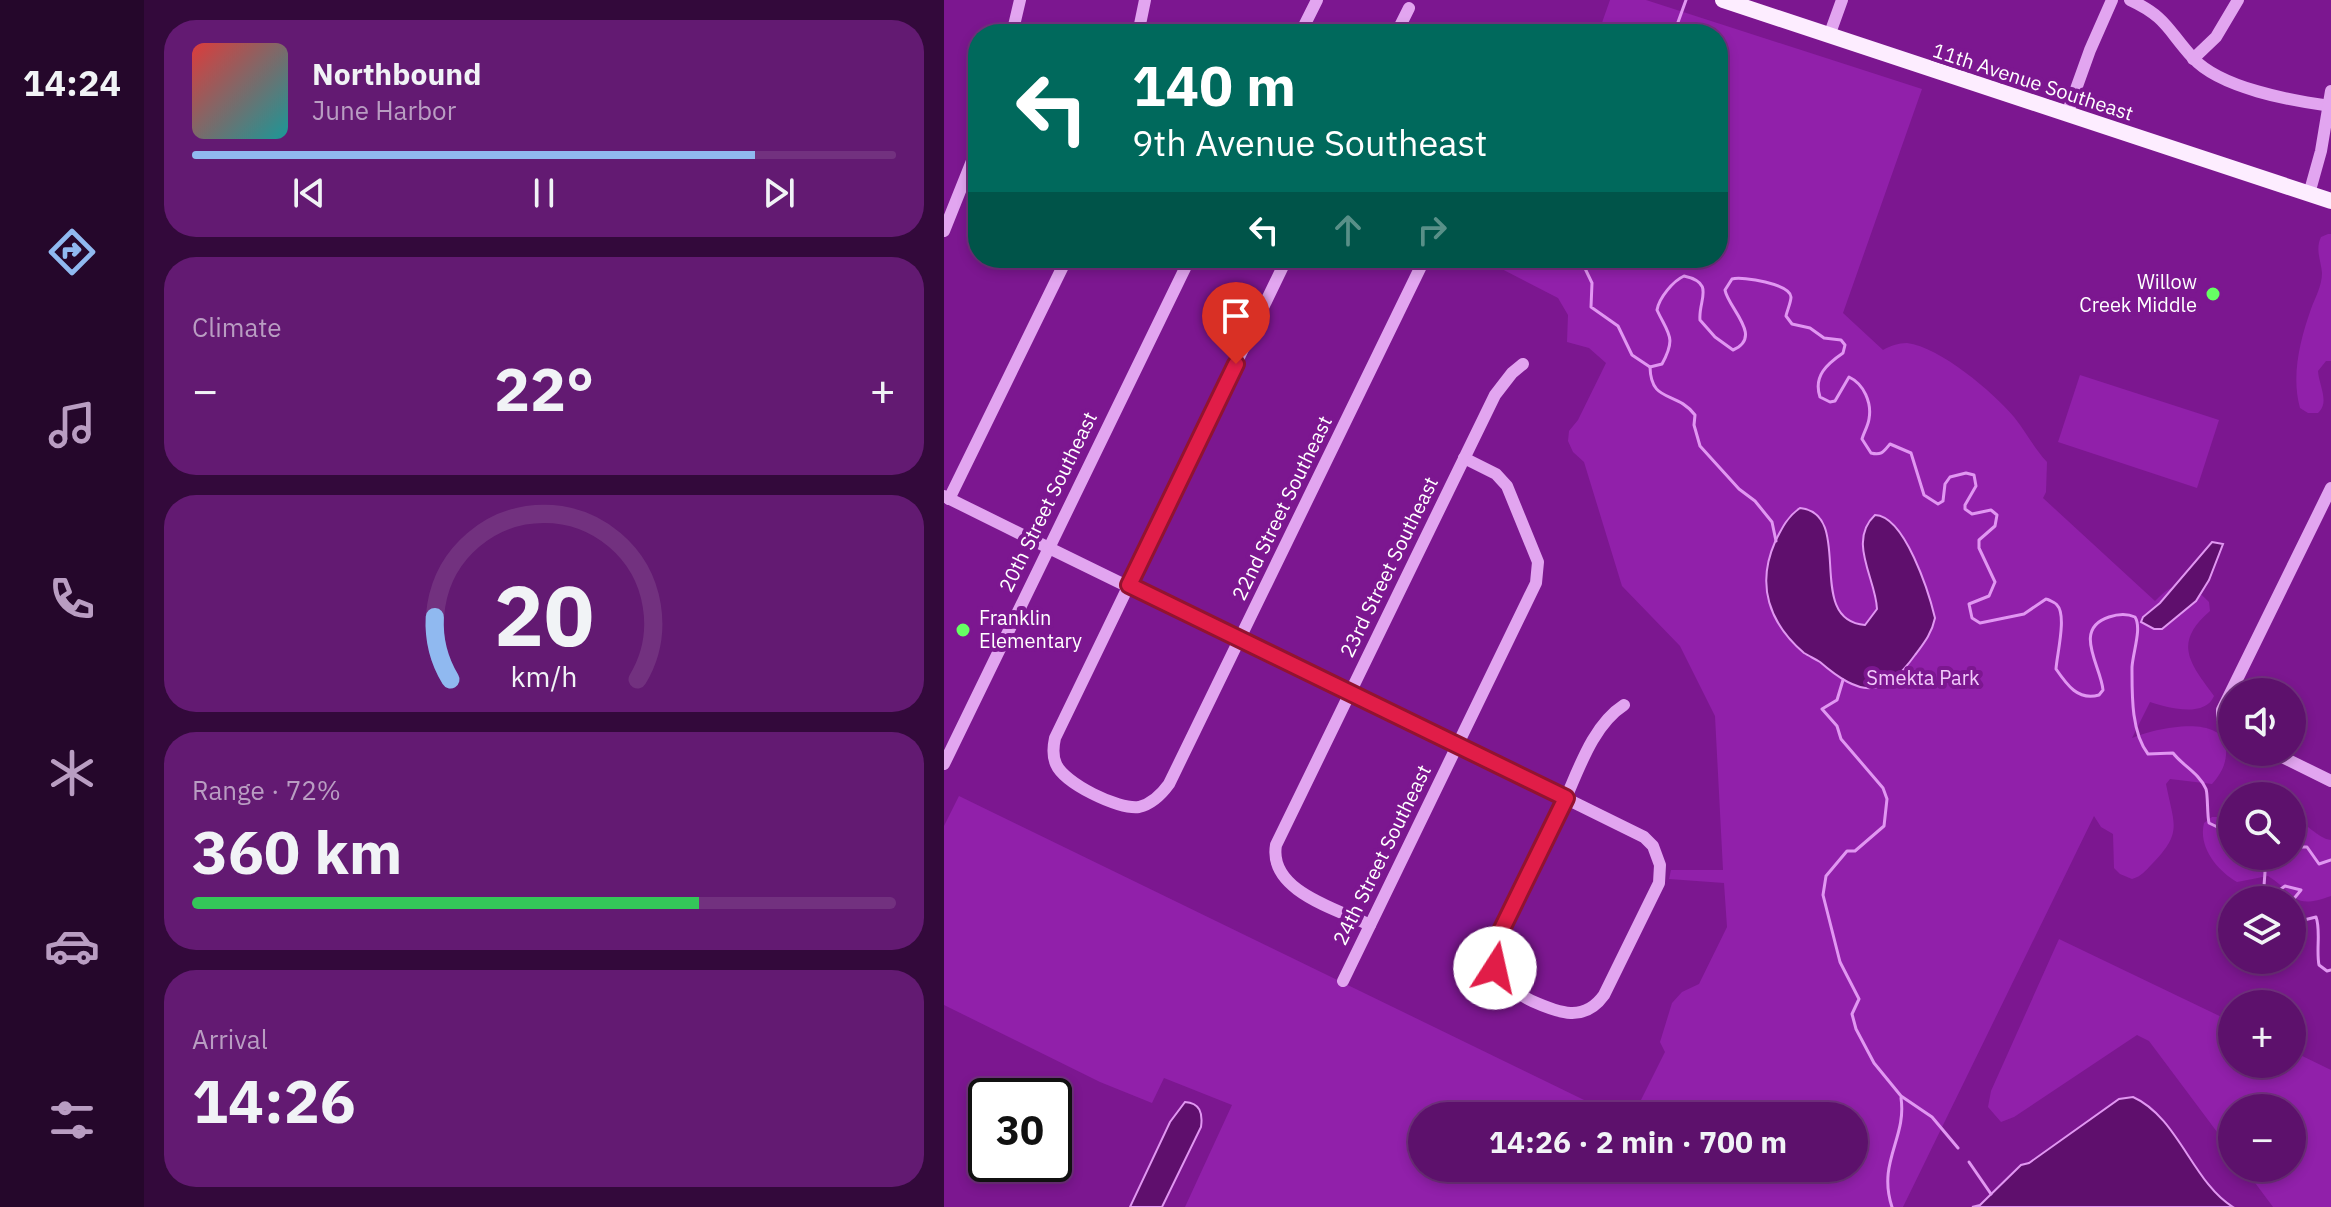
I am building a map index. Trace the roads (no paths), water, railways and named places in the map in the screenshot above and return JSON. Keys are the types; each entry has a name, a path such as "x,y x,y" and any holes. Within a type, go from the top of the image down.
{"main road":[{"name":"11th Avenue Southeast","path":"1723,0 2331,201"}],"street":[{"path":"1014,24 1020,0"},
{"path":"1140,24 1145,0"},
{"path":"1305,24 1317,0"},
{"path":"1829,36 1842,0"},
{"path":"2067,114 2112,0"},
{"path":"2130,0 2158,15 2193,59 2208,69 2287,100 2330,106"},
{"path":"2193,59 2216,37 2238,0"},
{"path":"1401,24 1409,8"},
{"path":"2309,194 2321,151 2331,91"},
{"path":"944,231 968,171"},
{"path":"1062,268 947,497 1240,641 1566,798 1644,837 1656,852 1660,865 1659,883 1599,1003 1584,1012 1571,1014 1555,1011 1514,992 1502,981 1495,968 1493,954 1497,939 1566,798 1600,730 1612,714 1624,705"},
{"name":"20th Street Southeast","path":"945,762 1185,268"},
{"name":"22nd Street Southeast","path":"1282,268 1059,728 1053,747 1056,763 1064,776 1123,806 1148,804 1163,792 1240,641 1420,268"},
{"name":"23rd Street Southeast","path":"1370,925 1290,885 1281,876 1275,860 1279,839 1495,395 1523,364"},
{"name":"24th Street Southeast","path":"1343,981 1533,590 1538,568 1507,486 1496,474 1464,458"},
{"path":"2238,678 2331,488"},
{"path":"2300,766 2331,781"}],"waterway":[{"path":"1677,24 1686,0"},
{"path":"1585,268 1592,283 1591,307 1618,326 1632,355 1650,367 1662,364 1670,341 1657,310 1658,305 1667,290 1684,276 1694,279 1703,288 1700,320 1715,337 1733,350 1742,344 1745,330 1725,290 1732,279 1765,282 1789,292 1791,299 1786,316 1792,324 1810,328 1824,338 1841,340 1845,345 1843,353 1827,366 1820,377 1818,390 1820,397 1830,402 1835,401 1849,377 1859,384 1866,395 1870,413 1862,439 1871,453 1880,453 1890,444 1911,453 1924,495 1938,504 1943,501 1945,484 1950,477 1966,473 1974,475 1976,486 1965,509 1972,514 1991,510 1997,515 1995,526 1979,540 1979,548 1995,582 1989,596 1969,604 1972,618 1980,623 2024,614 2046,599 2055,603 2061,617 2056,669 2079,694 2092,696 2099,695 2103,690 2091,649 2092,630 2112,616 2125,614 2135,617 2138,627 2132,667 2138,735 2148,754 2173,753 2203,783 2209,823 2218,827"},
{"path":"1650,367 1655,387 1688,407 1695,415 1694,425 1700,446 1772,522 1776,541"},
{"path":"1843,680 1837,700 1822,709 1837,726 1841,739 1883,788 1887,799 1884,826 1855,851 1847,851 1826,876 1823,895 1840,962 1859,999 1852,1014 1856,1029 1874,1063 1901,1096 1932,1117 1958,1148"},
{"path":"2306,847 2319,864 2331,860"},
{"path":"2264,870 2264,886"},
{"path":"2306,920 2316,917 2319,965 2327,971 2331,970"},
{"path":"1892,1207 1888,1177 1900,1126 1901,1098"},
{"path":"1969,1162 1991,1194"}],"place":[{"name":"Willow Creek Middle","path":"2213,294"},
{"name":"Franklin Elementary","path":"963,630"}],"park label":[{"name":"Smekta Park","path":"1923,678"}]}
